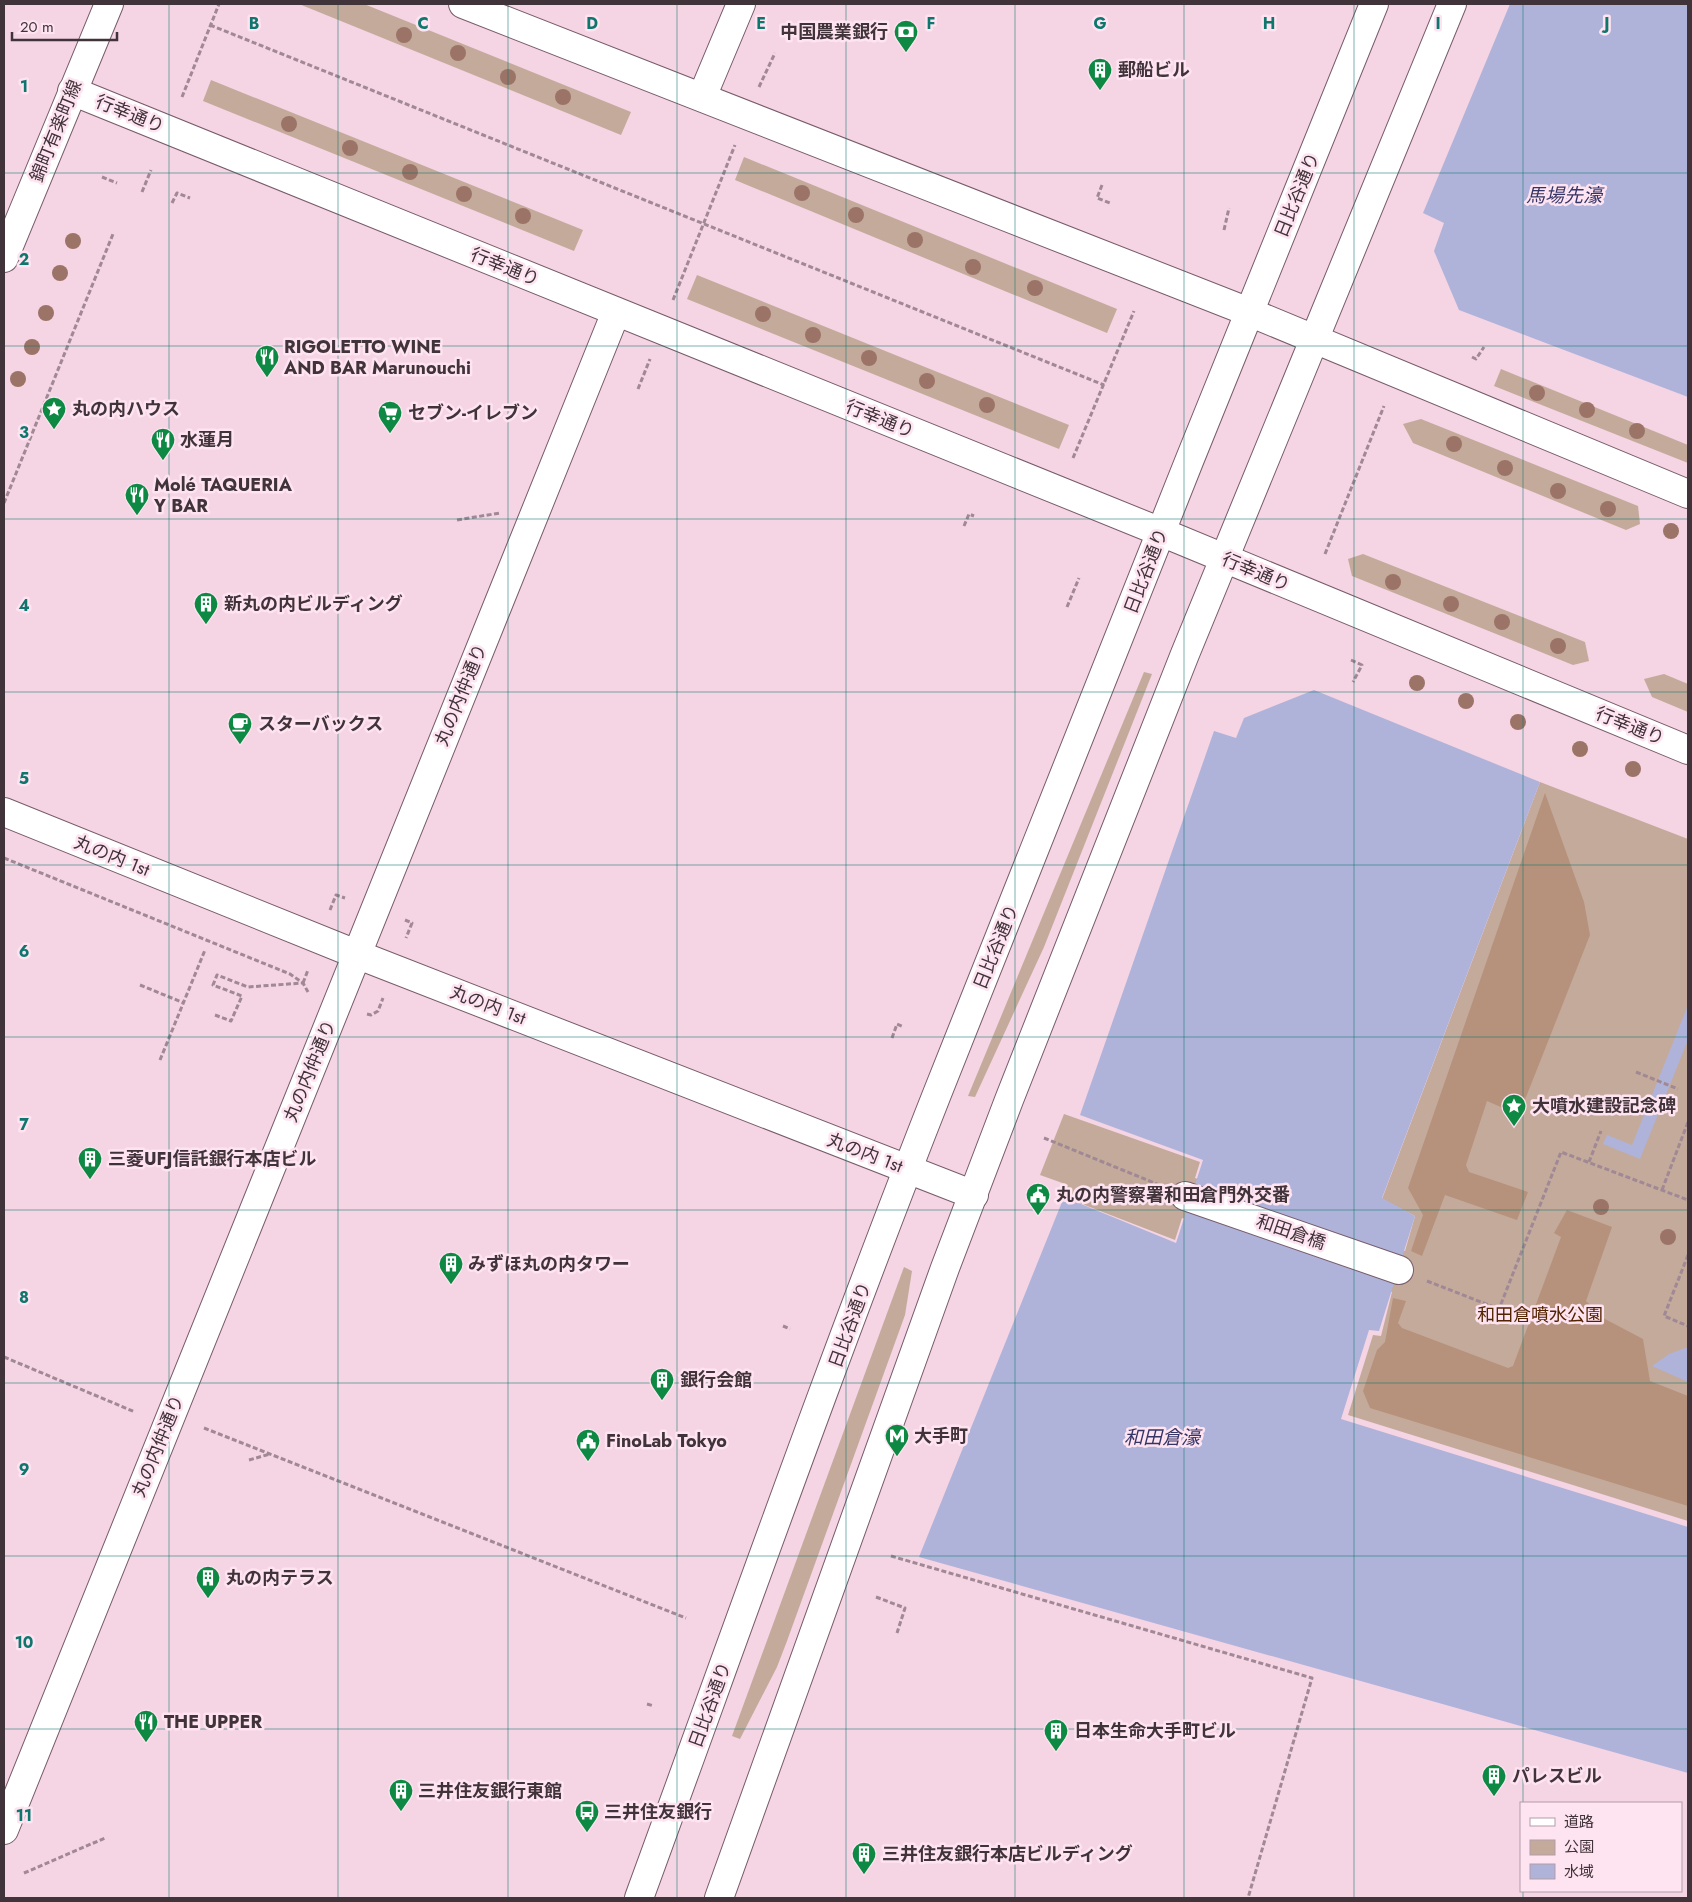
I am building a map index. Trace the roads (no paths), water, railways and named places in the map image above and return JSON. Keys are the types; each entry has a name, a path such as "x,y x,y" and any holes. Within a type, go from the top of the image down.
{"main road":[{"name":"錦町有楽町線","path":"4,258 109,4"},
{"path":"463,4 1249,312 1688,494"},
{"path":"702,97 740,4"},
{"name":"日比谷通り","path":"639,1898 908,1170 1161,532 1374,4"},
{"path":"719,1898 945,1268 1016,1082 1185,654 1452,4"},
{"name":"行幸通り","path":"72,91 1161,532 1688,750"},
{"name":"丸の内仲通り","path":"4,1830 616,312"},
{"name":"丸の内 1st","path":"4,812 356,954 974,1195"},
{"name":"和田倉橋","path":"1184,1196 1399,1270"}],"water":[{"name":"馬場先濠","path":"1510,4 1688,4 1688,397 1459,310 1434,251 1444,223 1423,213"},
{"name":"和田倉濠","path":"1314,690 1540,782 1382,1198 1415,1216 1379,1331 1369,1330 1341,1419 1688,1527 1688,1773 919,1557 1064,1197 1176,1243 1203,1160 1080,1115 1214,731 1236,738 1244,718"},
{"path":"1688,1005 1688,1040 1640,1159 1603,1144 1607,1135 1632,1145"},
{"path":"1688,1347 1688,1382 1652,1366 1669,1354"}],"place":[{"name":"中国農業銀行","path":"906,53"},
{"name":"郵船ビル","path":"1100,91"},
{"name":"RIGOLETTO WINE AND BAR Marunouchi","path":"267,378"},
{"name":"丸の内ハウス","path":"54,430"},
{"name":"セブン-イレブン","path":"390,434"},
{"name":"水蓮月","path":"163,461"},
{"name":"Molé TAQUERIA Y BAR","path":"137,516"},
{"name":"新丸の内ビルディング","path":"206,625"},
{"name":"スターバックス","path":"240,745"},
{"name":"大噴水建設記念碑","path":"1514,1127"},
{"name":"三菱UFJ信託銀行本店ビル","path":"90,1180"},
{"name":"丸の内警察署和田倉門外交番","path":"1038,1216"},
{"name":"みずほ丸の内タワー","path":"451,1285"},
{"name":"銀行会館","path":"662,1401"},
{"name":"大手町","path":"897,1457"},
{"name":"FinoLab Tokyo","path":"588,1462"},
{"name":"丸の内テラス","path":"208,1599"},
{"name":"THE UPPER","path":"146,1743"},
{"name":"日本生命大手町ビル","path":"1056,1752"},
{"name":"パレスビル","path":"1494,1797"},
{"name":"三井住友銀行東館","path":"401,1812"},
{"name":"三井住友銀行","path":"587,1833"},
{"name":"三井住友銀行本店ビルディング","path":"864,1875"}],"park label":[{"name":"和田倉噴水公園","path":"1540,1315"}]}
